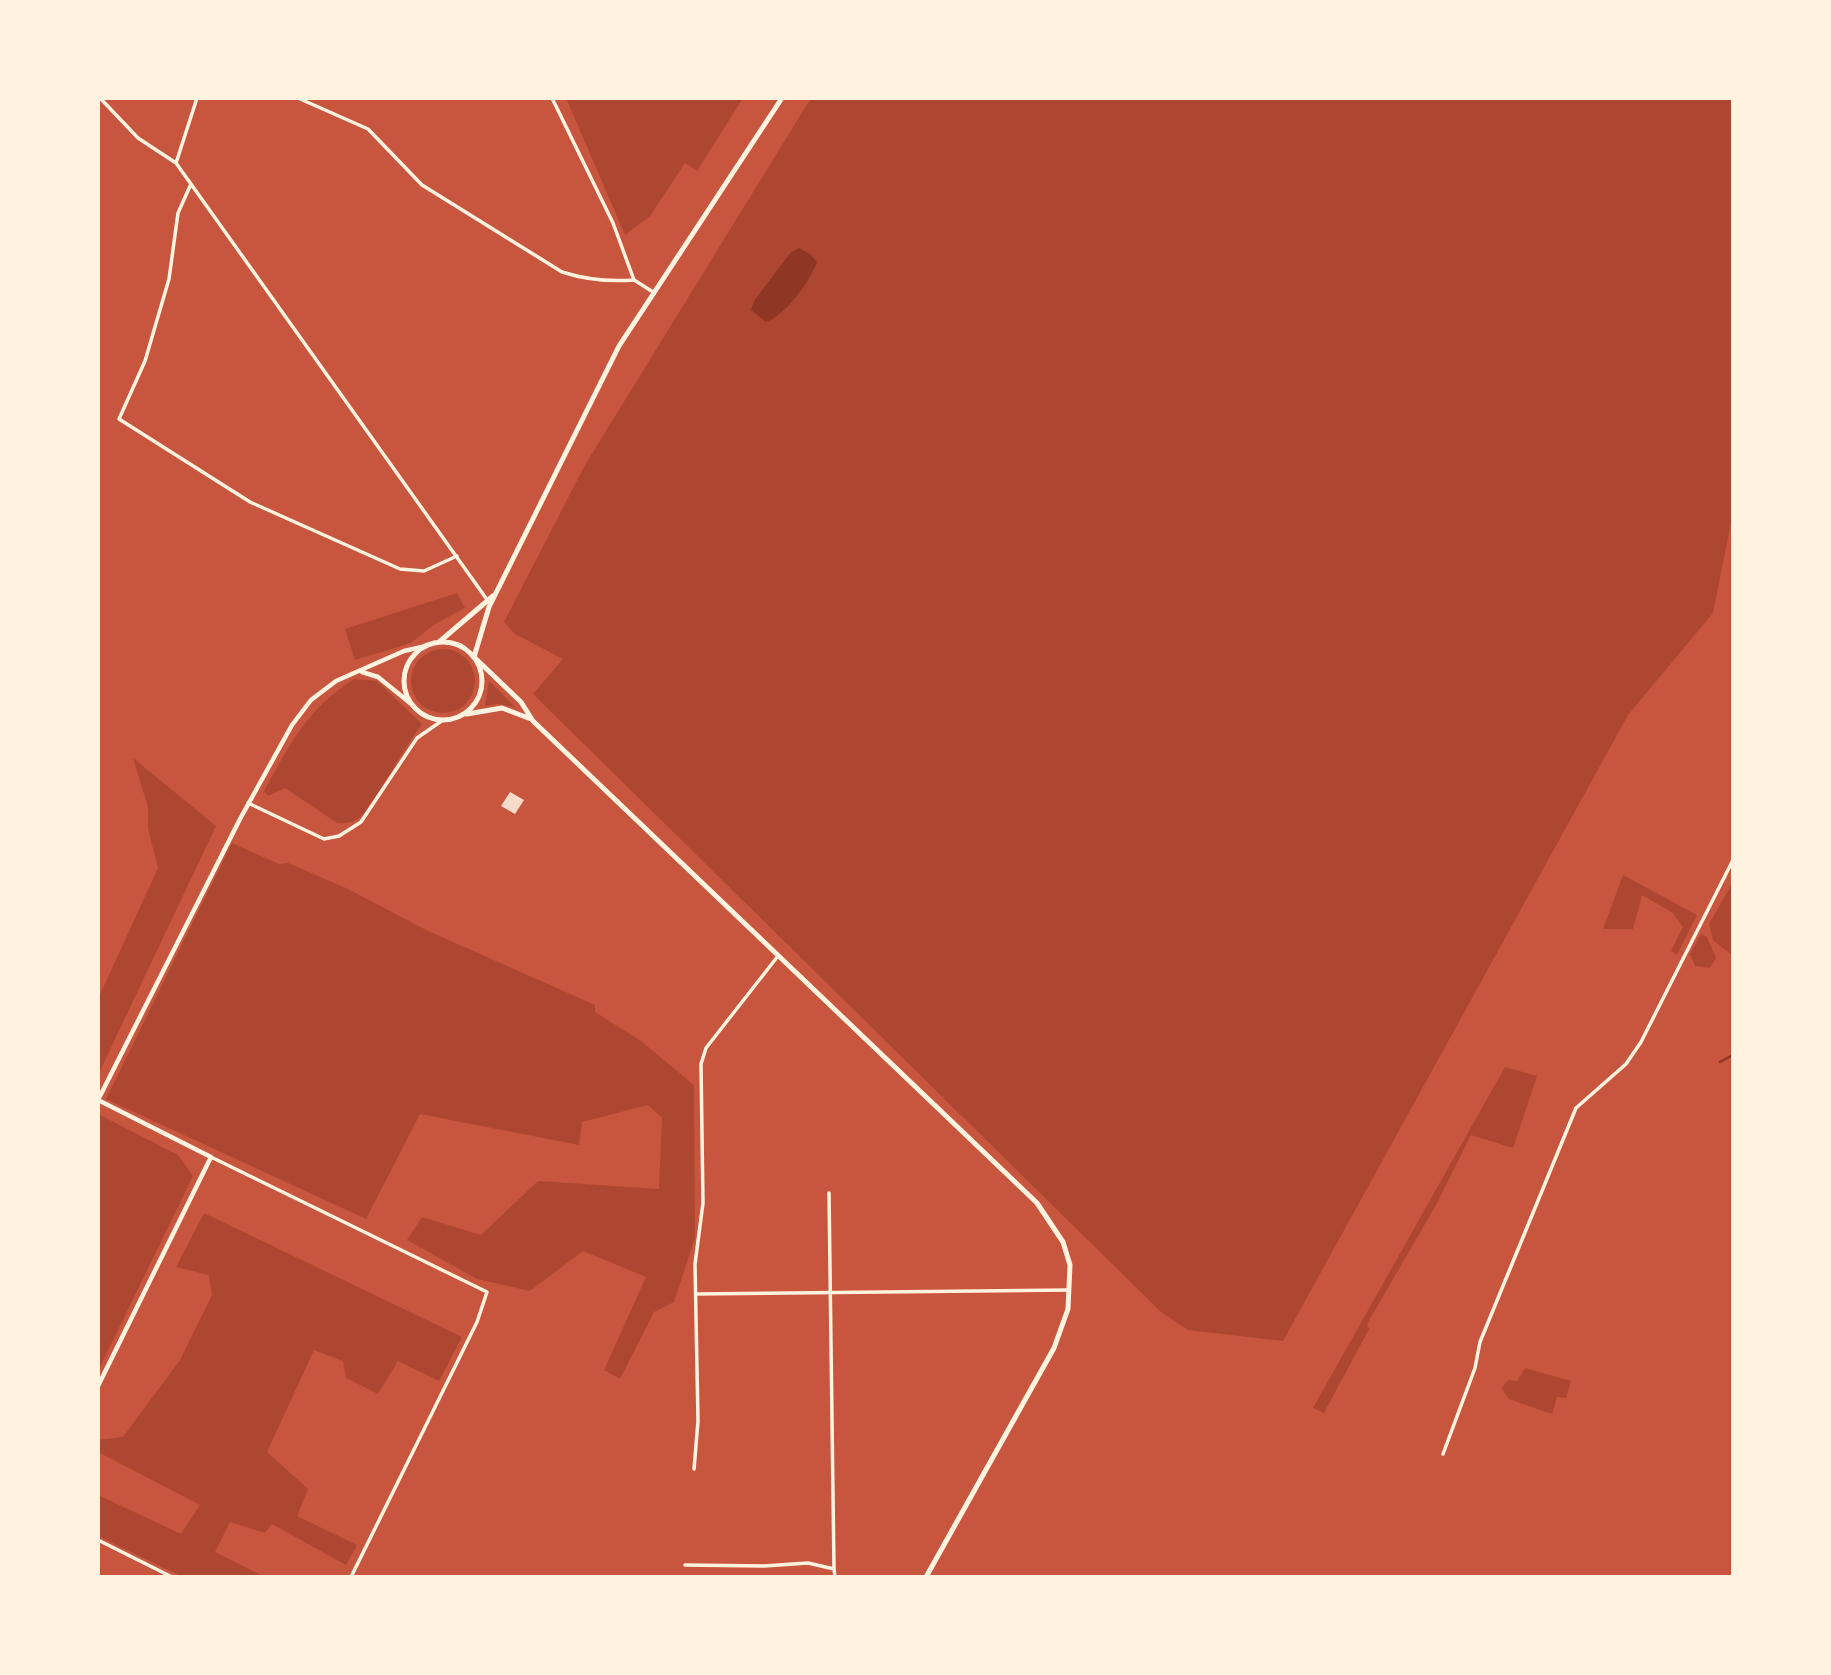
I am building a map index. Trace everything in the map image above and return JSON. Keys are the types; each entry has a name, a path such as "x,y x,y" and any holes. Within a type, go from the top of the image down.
{"main road":[{"path":"460,716 477,701 481,690 482,678 474,657 482,624 590,401 653,292 782,98"},
{"path":"499,588 488,601 439,642 426,646 410,660 404,682 410,703 431,718 443,720 502,708 533,720"},
{"path":"439,642 458,645 522,702 533,720 1037,1203 1063,1242 1070,1265 1070,1290 1054,1348 926,1577"}],"street":[{"path":"100,98 138,138 176,163 458,555 488,601"},
{"path":"176,163 197,98"},
{"path":"298,98 368,129 422,185 562,272 583,279 611,282 634,280 653,292"},
{"path":"552,98 613,223 634,280"},
{"path":"191,184 178,214 169,279 145,361 119,419 250,502 400,569 424,571 458,555"},
{"path":"351,1577 477,1322 486,1292 98,1100 248,803 292,725 311,700 336,681 361,672 384,659 426,646"},
{"path":"361,672 378,677 410,703"},
{"path":"248,803 324,839 339,836 361,822 417,738 443,720"},
{"path":"1443,1454 1475,1368 1480,1342 1576,1108 1626,1064 1641,1042 1733,860"},
{"path":"694,1469 698,1421 695,1264 703,1203 701,1064 706,1048 778,956"},
{"path":"98,1386 211,1157"},
{"path":"829,1193 835,1577"},
{"path":"696,1294 1070,1290"},
{"path":"98,1540 172,1577"},
{"path":"685,1565 764,1566 808,1563 834,1569"}],"shaded area":[{"path":"566,98 743,98 697,171 685,163 650,216 625,235"},
{"path":"811,98 1733,98 1733,513 1713,613 1628,715 1283,1341 1188,1330 1161,1312 533,694 563,659 515,634 504,622 585,465"},
{"path":"799,248 817,262 814,270 789,305 766,322 751,310 754,301 791,252"},
{"path":"457,593 465,608 435,624 411,643 355,660 345,629"},
{"path":"437,649 449,649 466,658 473,669 473,693 466,704 449,713 437,713 425,708 416,699 411,687 411,675 416,663 425,654"},
{"path":"354,679 377,681 422,724 364,813 350,822 337,823 285,788 268,796 264,791 301,729 324,703"},
{"path":"489,681 515,707 498,704 485,706"},
{"path":"133,758 216,826 98,1075 98,999 158,868 148,829 148,807"},
{"path":"232,843 279,864 288,863 348,889 426,930 595,1005 595,1012 641,1041 694,1085 695,1238 674,1302 654,1312 620,1379 604,1370 646,1277 583,1251 530,1291 477,1279 407,1240 422,1217 481,1235 538,1181 659,1189 662,1118 648,1105 582,1122 579,1145 420,1114 366,1219 106,1099"},
{"path":"1623,875 1697,915 1677,955 1671,951 1683,927 1673,913 1642,895 1633,929 1603,929"},
{"path":"1733,882 1733,956 1713,940 1709,924"},
{"path":"1701,934 1707,937 1716,958 1710,968 1695,966 1690,954"},
{"path":"1505,1067 1537,1076 1513,1148 1471,1135 1436,1205 1367,1324 1369,1329 1324,1413 1313,1408"},
{"path":"98,1114 178,1155 193,1176 98,1371"},
{"path":"204,1213 462,1337 439,1381 398,1361 378,1394 346,1378 343,1361 314,1350 267,1452 308,1489 297,1516 357,1545 346,1565 272,1524 265,1533 230,1522 215,1552 265,1577 183,1577 98,1536 98,1495 181,1534 200,1505 98,1452 98,1440 123,1437 180,1360 212,1295 209,1275 176,1267"},
{"path":"1525,1368 1571,1381 1566,1398 1557,1397 1552,1414 1509,1399 1501,1388 1508,1380 1517,1381"}],"building":[{"path":"510,792 524,800 515,814 501,806"}],"waterway":[{"path":"1720,1062 1733,1055"}]}
